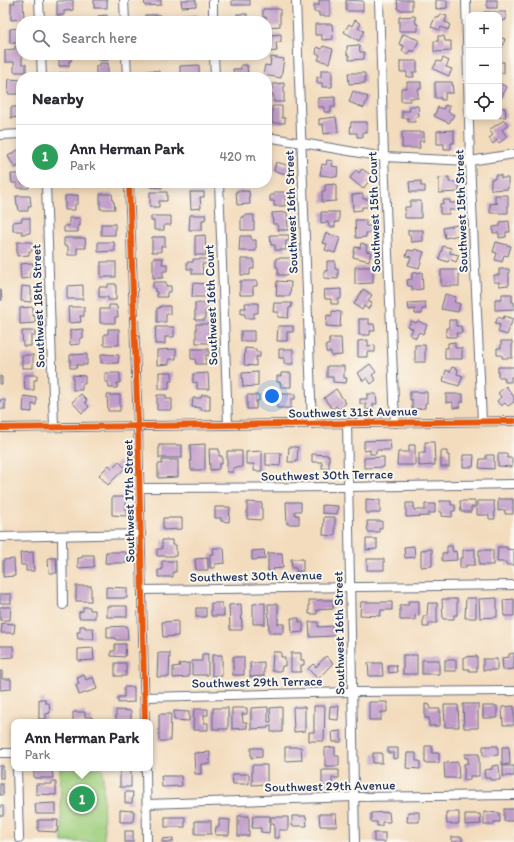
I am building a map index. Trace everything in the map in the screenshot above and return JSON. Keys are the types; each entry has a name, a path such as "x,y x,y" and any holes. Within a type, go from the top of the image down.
{"street":[{"path":"39,0 40,16"},
{"path":"124,0 125,16"},
{"path":"213,0 213,16"},
{"name":"Southwest 16th Street","path":"296,0 300,143 312,424"},
{"name":"Southwest 15th Court","path":"379,0 395,423"},
{"name":"Southwest 15th Street","path":"466,0 470,161 482,421"},
{"path":"41,60 42,72"},
{"path":"126,60 126,72"},
{"path":"214,60 215,72"},
{"path":"0,135 16,134"},
{"path":"272,138 384,157 470,161 514,154"},
{"name":"Southwest 18th Street","path":"46,188 54,428"},
{"name":"Southwest 17th Street","path":"129,188 140,488 145,719"},
{"name":"Southwest 16th Court","path":"219,188 228,425"},
{"name":"Southwest 31st Avenue","path":"0,428 514,421"},
{"name":"Southwest 16th Street","path":"347,424 355,842"},
{"name":"Southwest 30th Terrace","path":"140,488 348,487 514,484"},
{"path":"0,537 141,534"},
{"path":"62,536 63,605"},
{"name":"Southwest 30th Avenue","path":"142,590 514,585"},
{"name":"Southwest 29th Terrace","path":"145,697 352,692 514,691"},
{"path":"0,753 11,753"},
{"path":"17,771 19,838"},
{"path":"146,771 147,842"},
{"name":"Southwest 29th Avenue","path":"147,804 355,797 514,795"}],"green space":[{"path":"60,771 103,771 104,842 62,842"}],"building":[{"path":"14,0 23,0 24,16 16,16 16,20 11,20 11,3 15,3"},
{"path":"73,0 73,10 64,11 64,15 57,15 57,1"},
{"path":"94,0 107,0 107,8 94,8"},
{"path":"144,0 161,0 161,5 145,6"},
{"path":"181,0 196,0 196,6 182,7"},
{"path":"232,0 250,0 250,5 232,5"},
{"path":"319,0 330,0 330,16 319,16 319,12 314,12 314,5 319,5"},
{"path":"346,0 363,1 363,11 346,11"},
{"path":"397,0 412,0 412,10 398,10"},
{"path":"436,0 447,0 447,8 436,9"},
{"path":"487,0 497,0 497,8 487,8"},
{"path":"263,9 280,9 280,26 272,27 272,16 263,16"},
{"path":"502,12 506,12 506,20 502,21"},
{"path":"237,14 247,14 247,16 237,16"},
{"path":"441,14 447,16 445,22 450,24 448,30 441,27 440,30 431,27 435,17 439,18"},
{"path":"145,15 160,15 160,16"},
{"path":"186,15 197,15 197,16"},
{"path":"415,16 416,24 418,24 418,31 399,31 399,17"},
{"path":"355,20 361,24 358,28 364,31 359,41 344,32 349,24 352,26"},
{"path":"315,24 332,24 333,39 322,40 322,35 315,35"},
{"path":"16,28 16,43 10,43 10,29"},
{"path":"281,34 281,42 276,42 277,51 272,52 272,35"},
{"path":"403,34 419,40 414,52 410,50 408,54 402,51 404,46 399,44"},
{"path":"438,36 444,36 445,41 451,41 451,51 434,52 434,41 438,41"},
{"path":"502,38 505,39 502,48"},
{"path":"359,45 360,52 364,52 364,59 349,60 349,55 347,55 347,46"},
{"path":"16,46 16,60 22,60 22,64 26,64 26,72 14,72 14,62 5,62 5,50 15,49"},
{"path":"323,46 333,49 329,63 318,60 320,55 316,54 317,47 322,49"},
{"path":"272,57 284,59 281,78 272,76 272,72 264,72 265,65 270,66"},
{"path":"443,58 449,61 446,67 452,69 449,76 433,69 437,61 441,62"},
{"path":"59,60 71,60 69,61 69,66 59,66"},
{"path":"400,61 417,61 417,72 413,72 414,77 407,77 407,72 400,72"},
{"path":"502,62 504,62 504,73 502,73"},
{"path":"100,63 108,63 108,72 96,72 96,66 100,66"},
{"path":"199,65 199,72 180,72 180,66"},
{"path":"241,65 247,65 248,72 233,72 233,69 241,69"},
{"path":"321,70 332,70 332,87 322,87 322,83 317,83 317,77 321,77"},
{"path":"159,71 159,72 149,72"},
{"path":"348,73 365,73 365,83 349,84"},
{"path":"9,79 16,80 16,94 8,94"},
{"path":"407,82 421,82 421,89 418,89 418,98 410,98 410,101 401,101 401,88 407,88"},
{"path":"435,82 452,82 453,93 445,93 445,100 435,98"},
{"path":"284,83 284,102 274,102 272,94 273,84"},
{"path":"502,84 507,87 502,96"},
{"path":"353,91 368,97 364,108 349,102"},
{"path":"335,97 335,107 331,107 331,112 324,112 324,107 318,107 318,98"},
{"path":"445,105 450,107 448,112 454,115 449,123 434,116 438,107 443,109"},
{"path":"272,106 282,106 282,118 285,118 285,123 272,123"},
{"path":"409,106 418,106 419,117 415,117 415,122 408,122 408,118 402,118 402,111 410,111"},
{"path":"11,107 16,107 16,118 11,118"},
{"path":"502,108 505,108 506,117 502,117"},
{"path":"336,117 338,132 324,134 323,124 319,125 319,119"},
{"path":"504,120 508,125 502,130 507,137 499,143 497,140 493,144 489,138 493,135 489,130"},
{"path":"351,122 367,122 367,132 363,132 363,137 357,137 357,133 350,133"},
{"path":"454,130 454,143 451,143 451,149 444,149 444,144 437,144 437,131"},
{"path":"402,132 424,132 424,141 419,141 420,148 402,148"},
{"path":"16,151 16,168 15,168 8,156"},
{"path":"327,160 333,161 332,166 338,167 337,177 320,175 322,164 326,165"},
{"path":"276,162 290,166 287,174 274,171"},
{"path":"362,169 371,175 367,180 369,181 363,189 350,178 356,170 359,173"},
{"path":"11,174 16,174 16,183 12,183"},
{"path":"495,175 501,175 501,178 508,178 508,189 491,190 491,179 495,179"},
{"path":"449,177 449,182 459,182 459,192 439,193 439,178"},
{"path":"421,181 421,186 425,186 425,192 410,192 409,182"},
{"path":"336,184 336,201 322,202 322,191 325,191 325,185"},
{"path":"236,191 249,191 250,204 237,205"},
{"path":"150,192 167,192 167,201 159,201 159,207 150,207"},
{"path":"190,192 204,192 204,197 200,197 201,208 191,209"},
{"path":"274,192 288,192 288,197 285,197 285,206 274,206 274,201 270,201 270,195 274,195"},
{"path":"100,194 112,194 115,209 100,209"},
{"path":"363,194 363,199 370,199 370,207 362,207 362,210 353,211 352,195"},
{"path":"78,195 78,204 75,204 75,210 65,210 65,196"},
{"path":"495,195 508,195 508,213 490,213 490,204 498,203 495,203"},
{"path":"16,196 30,196 31,206 28,206 28,211 19,211"},
{"path":"443,200 450,200 450,203 457,203 457,210 449,210 449,214 440,214 440,204 444,203"},
{"path":"410,201 421,201 421,218 405,218 405,207 410,207"},
{"path":"287,212 288,230 278,230 277,224 273,224 272,213"},
{"path":"321,212 339,212 339,222 335,222 335,227 329,227 328,222 321,223"},
{"path":"190,215 206,215 205,220 202,220 202,230 189,230"},
{"path":"244,215 254,215 254,230 241,230 241,217 244,217"},
{"path":"151,216 171,216 171,225 164,225 164,230 154,230 154,221 151,221"},
{"path":"22,218 30,218 30,233 22,234 22,231 13,231 13,222 22,221"},
{"path":"69,218 80,218 78,232 64,232 64,226 69,226"},
{"path":"355,220 366,220 366,226 371,226 371,233 366,233 366,237 356,238"},
{"path":"509,221 510,232 506,232 506,237 499,238 499,233 493,233 493,227 500,226 500,222"},
{"path":"101,224 115,224 115,235 101,235"},
{"path":"457,225 459,235 445,238 443,228"},
{"path":"408,230 423,230 423,241 411,242 410,235 408,235"},
{"path":"326,233 340,238 335,253 325,250 327,244 322,243"},
{"path":"205,235 206,255 195,255 195,236"},
{"path":"270,235 289,235 289,241 286,241 286,250 275,250 275,245 271,245"},
{"path":"240,236 251,236 251,240 256,240 256,251 239,251"},
{"path":"152,237 165,237 165,246 161,246 161,252 152,252"},
{"path":"64,238 85,238 86,248 77,248 77,255 68,255 68,246 64,246"},
{"path":"17,242 32,242 32,251 29,251 29,255 17,256"},
{"path":"98,242 114,242 115,251 98,252"},
{"path":"496,242 511,246 508,256 504,255 502,262 495,260 497,253 493,252"},
{"path":"361,243 367,245 366,251 371,252 369,261 353,257 355,247 360,248"},
{"path":"443,246 451,248 450,253 459,255 456,262 449,259 448,262 439,259"},
{"path":"415,249 424,252 419,268 408,265 411,257 406,256 408,250 414,251"},
{"path":"153,258 163,258 162,264 167,264 167,271 163,271 163,278 153,278"},
{"path":"276,258 291,258 290,268 288,268 288,275 278,275"},
{"path":"193,259 207,259 207,264 202,264 203,274 192,274 192,269 187,269 187,262 193,262"},
{"path":"241,259 254,259 254,269 250,269 250,275 241,275"},
{"path":"327,261 335,261 335,269 338,269 338,279 324,278 324,271 327,271"},
{"path":"101,262 116,262 116,277 101,277"},
{"path":"33,263 33,273 30,273 30,278 21,279 20,264"},
{"path":"355,267 373,267 373,283 355,284"},
{"path":"499,269 509,269 509,285 499,286 499,282 494,282 494,275 499,275"},
{"path":"441,270 459,270 459,286 441,286"},
{"path":"422,272 423,289 412,290 412,286 408,286 407,280 412,279 412,273"},
{"path":"240,281 257,281 257,286 253,286 253,295 240,295"},
{"path":"277,281 291,282 290,296 276,296"},
{"path":"153,282 166,282 166,286 171,286 171,292 167,292 167,297 157,297 157,292 155,292 155,288 153,288"},
{"path":"193,283 208,284 208,297 192,297"},
{"path":"108,284 116,284 116,300 108,300 108,297 99,297 99,287 108,287"},
{"path":"83,285 83,299 67,299 67,286"},
{"path":"22,286 31,287 31,302 21,301"},
{"path":"341,289 341,299 338,299 338,304 331,304 331,299 325,299 324,290"},
{"path":"363,289 372,295 368,301 372,303 368,309 364,306 362,310 354,304"},
{"path":"1,290 2,300 0,300"},
{"path":"445,294 456,297 454,302 460,304 458,312 441,309"},
{"path":"502,294 512,294 514,309 495,310 495,299 502,299"},
{"path":"425,302 426,309 422,309 422,314 415,314 415,309 409,310 408,303"},
{"path":"195,303 208,303 208,310 205,310 205,320 195,320"},
{"path":"245,303 258,303 258,313 254,313 254,318 245,318 245,314 241,314 241,308 246,308"},
{"path":"274,303 292,303 291,308 289,308 288,318 278,317 278,312 273,312"},
{"path":"109,305 116,305 117,307 118,317 115,317 115,323 100,323 100,309 109,309"},
{"path":"160,306 170,306 170,314 166,314 166,322 157,322 157,308 160,308"},
{"path":"33,307 35,323 20,324 20,308"},
{"path":"68,307 84,307 84,316 80,316 81,322 69,323"},
{"path":"332,311 341,312 340,327 326,326 327,315 332,316"},
{"path":"504,316 513,319 507,335 498,332 500,325 495,324 498,317 503,319"},
{"path":"359,319 369,319 369,324 374,324 375,331 370,331 370,335 359,335"},
{"path":"449,320 456,320 456,326 461,326 462,333 456,333 457,337 446,337 446,328 449,328"},
{"path":"411,321 416,323 418,321 427,325 423,334 419,332 416,338 410,335 413,329 408,327"},
{"path":"196,324 209,324 209,343 196,343"},
{"path":"278,326 293,326 293,332 287,332 287,341 277,341"},
{"path":"156,327 174,327 174,337 165,337 165,344 155,344"},
{"path":"83,329 83,338 80,338 80,344 70,345 70,330"},
{"path":"108,329 119,329 119,345 104,345 104,334 108,334"},
{"path":"22,331 35,331 35,336 31,336 31,346 23,346"},
{"path":"241,331 254,331 254,341 241,341"},
{"path":"329,338 341,338 342,355 331,356 331,352 326,352 326,345 329,345"},
{"path":"368,340 368,346 375,345 375,352 367,352 367,357 358,357 358,341"},
{"path":"501,341 512,341 512,358 502,358 502,355 497,355 497,348 501,348"},
{"path":"455,342 455,348 462,348 462,359 445,359 445,348 448,348 448,343"},
{"path":"415,345 425,345 425,362 415,362"},
{"path":"245,348 256,349 256,352 260,352 260,357 256,357 256,366 244,365"},
{"path":"176,349 176,359 169,359 169,364 157,365 157,350"},
{"path":"191,349 209,349 209,355 206,355 206,364 196,364 195,359 191,359"},
{"path":"279,349 293,349 293,364 284,364 284,358 279,358"},
{"path":"87,354 87,365 76,365 77,368 70,368 70,355"},
{"path":"101,354 119,355 118,363 101,363"},
{"path":"22,355 33,355 33,368 22,368"},
{"path":"370,364 376,372 372,375 376,380 371,384 367,378 363,381 358,373"},
{"path":"327,366 344,366 344,378 347,378 346,383 333,382 333,377 327,377"},
{"path":"452,367 458,369 457,374 463,376 459,386 443,381 446,370 450,372"},
{"path":"498,367 514,367 514,377 511,377 511,382 505,382 504,377 498,377"},
{"path":"159,372 172,372 172,381 169,381 169,389 159,389"},
{"path":"258,372 258,386 243,387 242,373"},
{"path":"105,373 120,373 120,383 117,383 117,388 109,388 108,382 105,382"},
{"path":"208,373 209,389 197,389 197,382 193,383 193,374"},
{"path":"281,373 291,373 291,387 281,387 280,382 277,382 277,376 281,376"},
{"path":"24,375 37,375 37,380 34,380 34,390 25,390"},
{"path":"73,375 85,376 85,384 82,384 82,390 73,390"},
{"path":"0,376 2,377 2,384 0,384"},
{"path":"506,386 514,397 514,402 508,406 505,403 501,406 497,401 501,397 498,393"},
{"path":"336,389 346,403 339,409 336,406 332,409 324,398"},
{"path":"410,392 427,392 427,403 425,403 425,408 412,409"},
{"path":"81,394 87,400 85,402 89,407 82,413 72,402"},
{"path":"277,394 295,394 295,399 291,399 291,408 277,408"},
{"path":"367,394 376,394 377,404 373,404 373,409 366,410 366,404 360,404 360,399 367,399"},
{"path":"446,394 463,394 463,402 460,402 460,407 453,408 453,402 446,403"},
{"path":"107,395 120,395 120,411 108,411"},
{"path":"157,395 166,395 166,399 172,399 172,410 157,410"},
{"path":"202,395 210,395 210,410 201,410 201,408 192,407 193,398 201,398"},
{"path":"247,395 259,395 259,401 256,401 256,409 247,409"},
{"path":"24,396 37,398 36,405 32,404 32,412 23,411"},
{"path":"0,400 5,400 5,409 0,409"},
{"path":"390,440 391,450 376,450 376,454 370,454 370,450 364,451 364,441"},
{"path":"425,442 434,442 435,465 419,466 419,453 425,453"},
{"path":"205,444 205,470 191,470 190,445"},
{"path":"159,445 182,445 182,458 159,458"},
{"path":"409,445 415,445 415,465 397,465 398,452 409,452"},
{"path":"289,447 298,447 297,462 288,462"},
{"path":"209,449 219,449 219,456 222,456 222,464 219,464 219,469 210,470"},
{"path":"227,451 242,451 242,467 233,468 233,472 227,472"},
{"path":"262,451 262,471 254,471 254,464 246,464 246,452"},
{"path":"441,451 447,451 447,455 449,455 449,467 441,467"},
{"path":"266,453 281,453 280,466 266,465"},
{"path":"312,454 329,455 329,469 322,468 322,462 312,462"},
{"path":"498,454 507,454 507,458 512,458 512,467 498,466"},
{"path":"463,455 474,455 473,467 463,467"},
{"path":"486,455 494,455 494,469 479,468 480,459 486,459"},
{"path":"384,457 384,467 364,468 364,458"},
{"path":"162,460 178,460 178,477 158,478 158,464 162,464"},
{"path":"119,461 125,468 108,485 99,475 109,465 112,468"},
{"path":"112,497 126,497 126,516 112,515"},
{"path":"366,499 380,500 380,513 366,513"},
{"path":"498,499 513,499 513,514 505,514 505,510 498,511"},
{"path":"440,501 451,501 451,505 455,505 455,511 452,511 452,517 442,516 442,512 439,512"},
{"path":"460,501 475,501 475,507 471,507 471,512 461,512"},
{"path":"477,501 494,501 495,519 489,519 489,515 477,515"},
{"path":"247,502 262,503 262,520 247,519"},
{"path":"286,502 301,502 301,511 295,511 295,515 299,515 299,524 287,524"},
{"path":"406,503 414,503 414,510 425,510 425,504 435,504 435,513 429,513 429,516 406,517"},
{"path":"322,505 338,506 337,514 322,513"},
{"path":"215,507 230,507 229,522 221,521 221,518 215,518"},
{"path":"324,517 335,517 335,536 323,535"},
{"path":"163,518 182,518 182,529 163,530"},
{"path":"367,521 382,521 382,528 379,528 379,532 368,532"},
{"path":"366,539 377,539 377,549 366,550"},
{"path":"162,540 172,540 172,545 176,545 176,556 157,556 157,549 162,549"},
{"path":"414,546 415,557 405,558 404,547"},
{"path":"447,546 452,546 453,552 456,551 457,560 442,561 442,553 447,553"},
{"path":"498,547 507,547 507,549 514,550 514,565 506,565 506,562 497,562"},
{"path":"213,548 224,548 225,563 215,564 215,568 210,568 210,554 214,554"},
{"path":"432,549 432,566 421,567 421,550"},
{"path":"475,549 475,565 466,565 466,568 460,568 460,558 463,558 463,550"},
{"path":"264,550 265,559 252,560 252,551"},
{"path":"479,550 493,550 493,565 479,565"},
{"path":"33,552 34,571 26,571 26,565 21,565 20,553"},
{"path":"106,552 126,552 126,563 105,563"},
{"path":"268,553 282,553 283,568 268,571"},
{"path":"82,555 94,555 94,567 78,568 78,558 82,558"},
{"path":"48,558 56,558 57,573 49,573"},
{"path":"208,558 208,570 196,570 195,559"},
{"path":"14,559 15,576 3,577 3,560"},
{"path":"291,559 303,559 303,571 296,571 296,568 292,568"},
{"path":"367,559 384,559 384,570 367,570"},
{"path":"162,561 176,561 176,572 173,572 173,577 158,577 158,570 162,570"},
{"path":"76,586 91,586 91,601 76,601"},
{"path":"106,587 127,588 127,598 106,598"},
{"path":"0,594 11,594 11,603 0,603"},
{"path":"466,598 476,598 476,618 465,618"},
{"path":"497,598 497,617 480,618 479,599"},
{"path":"442,599 457,599 457,615 454,615 454,619 443,619"},
{"path":"514,599 514,616 504,616 503,600"},
{"path":"309,600 333,600 333,609 317,610 317,614 309,614"},
{"path":"408,601 419,601 419,615 415,616 415,620 400,620 400,605 409,605"},
{"path":"361,602 392,602 392,610 381,610 380,616 360,615"},
{"path":"211,603 222,603 222,608 224,608 224,616 211,616"},
{"path":"265,603 265,624 253,624 253,604"},
{"path":"428,603 437,603 437,623 429,623 429,627 423,627 423,616 427,616"},
{"path":"241,604 242,630 230,630 229,605"},
{"path":"268,604 278,604 278,624 284,624 284,633 269,633"},
{"path":"107,606 127,606 127,617 107,617"},
{"path":"0,607 11,607 10,620 0,620"},
{"path":"83,607 90,607 90,610 95,610 95,618 79,618 79,612 83,611"},
{"path":"196,608 206,608 206,617 196,617"},
{"path":"291,618 299,618 299,622 303,622 303,632 292,633"},
{"path":"178,621 178,636 163,637 162,622"},
{"path":"309,622 318,622 318,627 334,626 334,636 310,637"},
{"path":"2,623 15,624 14,633 1,633"},
{"path":"80,626 85,626 85,628 93,628 94,639 78,639 77,632 80,632"},
{"path":"127,626 128,640 107,638 107,627"},
{"path":"115,644 126,644 125,657 111,656 111,651 115,651"},
{"path":"0,646 13,646 14,657 0,658"},
{"path":"93,648 94,660 78,661 78,649"},
{"path":"273,652 281,652 281,657 285,657 285,666 282,666 281,671 272,671"},
{"path":"158,653 170,653 169,677 157,677"},
{"path":"291,653 301,653 301,660 304,660 304,665 301,665 301,672 291,672"},
{"path":"514,653 514,669 503,670 502,658 509,657 509,654"},
{"path":"202,654 208,654 208,675 192,675 192,661 202,661"},
{"path":"212,655 222,655 222,676 212,676"},
{"path":"403,655 417,655 417,674 403,674"},
{"path":"326,656 333,663 318,679 308,669 313,664 316,667"},
{"path":"477,656 477,671 469,671 469,669 464,669 464,657"},
{"path":"233,657 244,657 244,675 233,675"},
{"path":"483,659 497,659 497,670 483,670"},
{"path":"422,660 439,660 439,674 422,674"},
{"path":"445,660 456,660 456,671 445,671"},
{"path":"264,662 264,676 250,677 250,663"},
{"path":"115,663 126,663 126,676 115,676"},
{"path":"189,663 189,677 173,678 173,667 180,666 179,664"},
{"path":"368,663 382,663 383,676 369,676"},
{"path":"388,665 396,665 397,672 389,673"},
{"path":"0,671 2,671 2,679 11,679 11,689 0,690"},
{"path":"84,675 86,680 93,677 97,689 79,695 76,685 79,684 77,678"},
{"path":"124,687 134,687 134,702 118,703 118,697 124,697"},
{"path":"39,699 45,699 45,703 49,703 50,713 46,714 46,719 39,719"},
{"path":"369,702 387,702 387,712 381,712 381,720 369,720"},
{"path":"425,704 430,705 430,709 440,709 440,726 429,726 429,718 425,718"},
{"path":"463,704 478,704 478,728 464,728"},
{"path":"444,705 458,705 459,727 445,727"},
{"path":"314,706 325,706 324,741 309,741 309,732 314,732"},
{"path":"330,706 339,706 338,720 329,719"},
{"path":"483,706 497,706 497,718 483,718"},
{"path":"514,706 514,725 503,725 502,707"},
{"path":"268,707 268,722 271,722 270,708 282,707 282,732 271,732 271,726 268,726 268,728 251,729 251,708"},
{"path":"293,707 305,707 305,731 294,732"},
{"path":"213,708 228,708 228,729 213,729"},
{"path":"232,708 247,708 247,714 242,714 243,722 247,722 247,728 232,729"},
{"path":"194,709 208,709 208,715 204,715 204,723 208,723 208,730 193,730"},
{"path":"116,710 131,711 131,719 116,719"},
{"path":"174,711 189,712 189,721 174,720"},
{"path":"73,712 85,712 85,717 92,717 92,719 73,719"},
{"path":"159,714 171,714 170,741 159,741"},
{"path":"341,731 341,742 333,742 332,732"},
{"path":"425,746 432,746 432,753 439,753 439,763 425,763"},
{"path":"483,746 498,746 498,755 483,756"},
{"path":"285,747 301,747 302,760 285,761"},
{"path":"335,747 335,756 339,756 339,766 325,766 325,748"},
{"path":"502,747 509,747 510,764 502,765"},
{"path":"251,748 262,748 262,757 251,758"},
{"path":"388,748 398,748 398,758 393,759 393,753 388,753"},
{"path":"210,752 210,764 201,764 201,774 195,774 194,753"},
{"path":"373,753 382,753 382,763 373,763"},
{"path":"407,753 416,753 416,761 420,761 420,769 406,768"},
{"path":"465,754 479,754 479,776 470,776 470,780 464,781 464,764 468,763 468,758 465,758"},
{"path":"458,762 459,778 445,778 444,763"},
{"path":"252,765 267,765 267,784 252,785"},
{"path":"499,765 500,780 490,780 490,778 485,778 484,770 492,769 492,766"},
{"path":"0,766 3,766 3,778 0,778"},
{"path":"503,766 514,766 514,776 503,776"},
{"path":"322,770 339,770 339,778 332,778 332,786 322,786"},
{"path":"34,771 52,771 53,778 34,778"},
{"path":"120,771 131,771 131,787 120,787"},
{"path":"232,774 249,774 249,784 233,784"},
{"path":"161,776 181,776 182,786 162,787"},
{"path":"52,782 56,782 56,795 36,794 36,784 52,784"},
{"path":"0,784 3,784 3,795 0,795"},
{"path":"125,792 133,792 132,803 125,803"},
{"path":"56,803 56,814 36,814 35,804"},
{"path":"0,806 3,806 3,816 0,816"},
{"path":"504,809 514,809 514,821 504,821"},
{"path":"120,810 134,811 133,822 120,822"},
{"path":"389,812 390,822 382,822 382,826 377,826 377,822 371,822 371,813"},
{"path":"408,812 419,812 419,822 407,822"},
{"path":"446,812 459,812 459,824 447,824"},
{"path":"484,812 500,813 500,822 494,822 494,825 484,825"},
{"path":"319,814 336,814 337,826 320,826"},
{"path":"465,814 480,814 481,824 465,825"},
{"path":"238,816 249,816 249,836 238,836"},
{"path":"253,816 270,816 269,833 261,832 261,828 252,828"},
{"path":"292,816 306,816 307,826 292,826"},
{"path":"165,817 185,817 185,827 165,827"},
{"path":"271,817 288,817 288,830 279,830 279,838 274,838 274,823 271,823"},
{"path":"219,819 230,820 229,835 215,835 216,827 219,827"},
{"path":"38,820 58,820 57,832 38,831"},
{"path":"195,821 211,821 211,834 195,834"},
{"path":"125,831 133,831 133,842 125,842"},
{"path":"374,833 385,833 385,842 374,842"},
{"path":"452,837 462,837 462,842 452,842"},
{"path":"173,838 173,842 162,842 162,839"}],"cycle path":[{"path":"129,188 138,427 145,719"},
{"path":"0,428 514,421"}],"place":[{"name":"Ann Herman Park","path":"82,799"}]}
